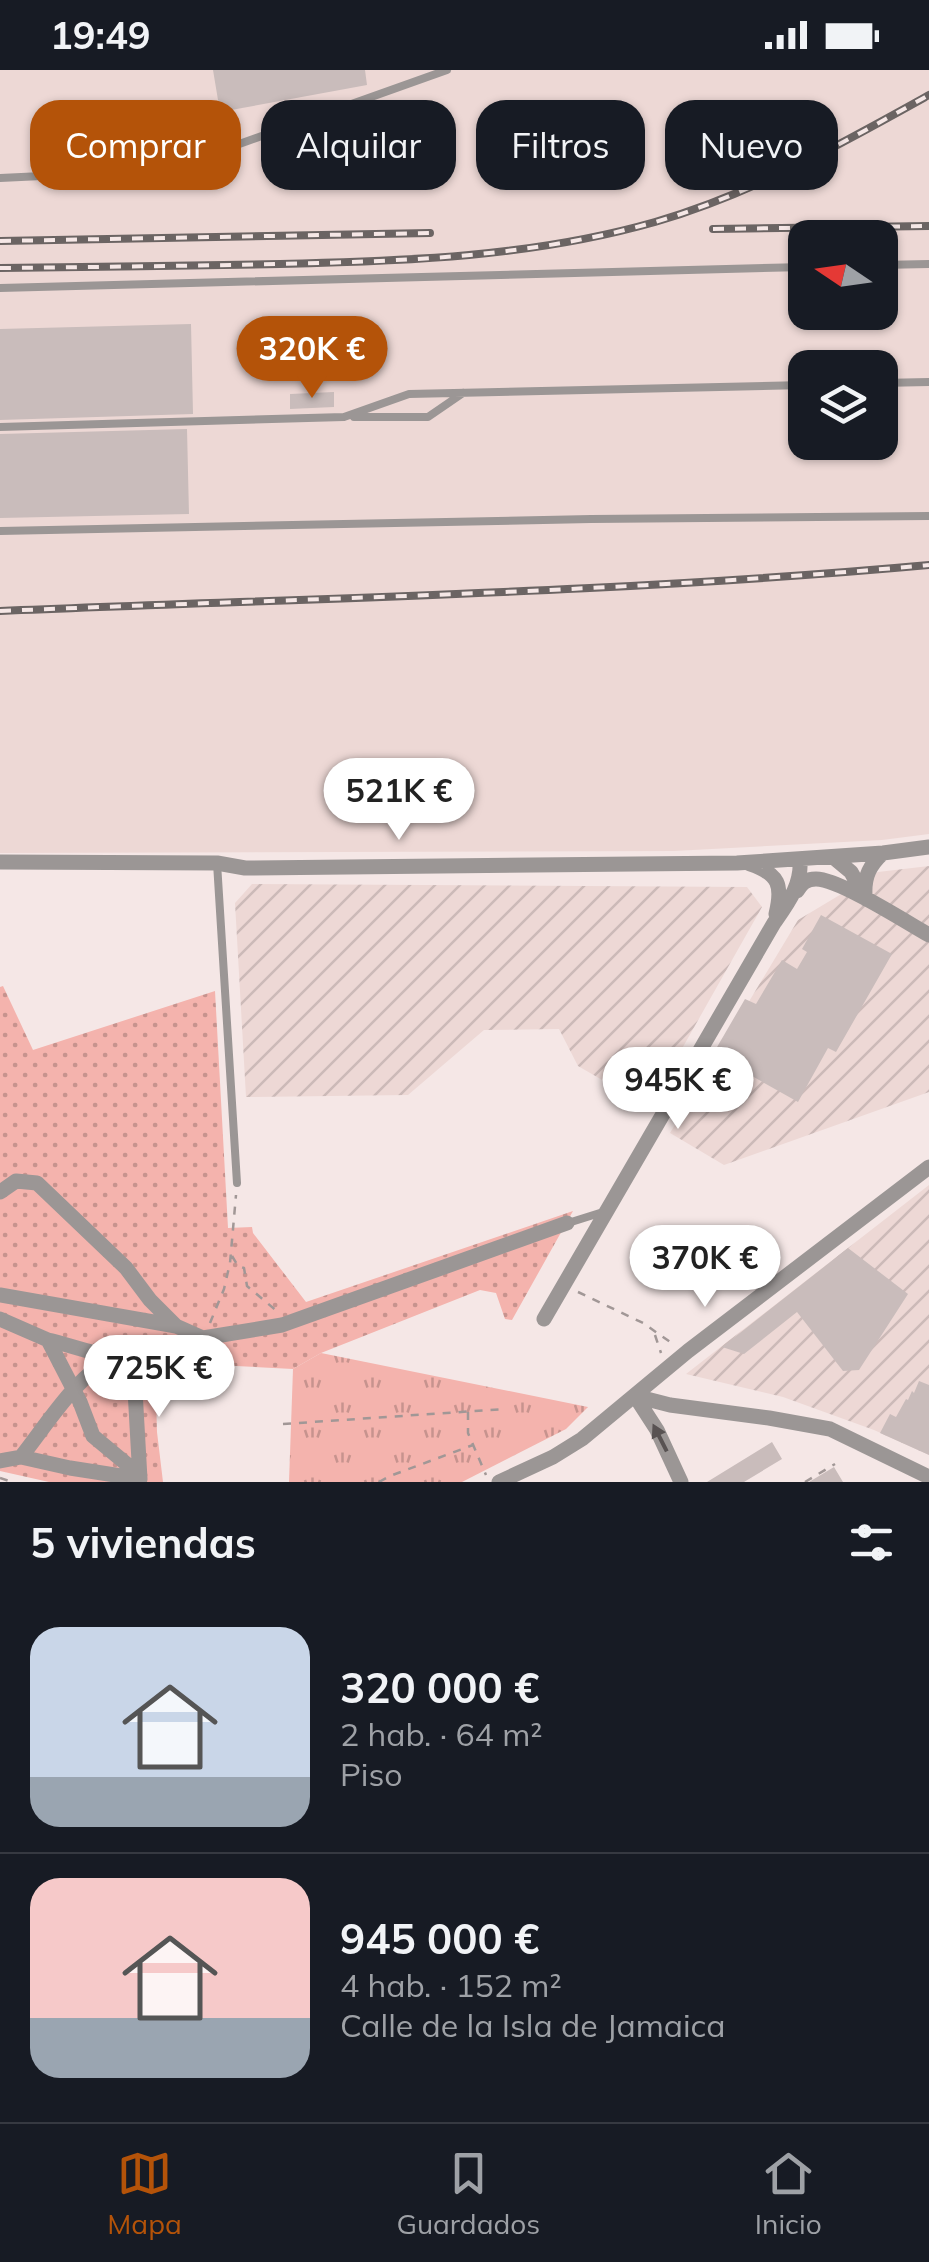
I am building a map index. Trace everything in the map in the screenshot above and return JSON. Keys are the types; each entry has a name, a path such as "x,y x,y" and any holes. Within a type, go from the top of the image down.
{"street":[{"path":"0,862 217,863 246,868 743,862 929,847"},
{"path":"866,899 867,874 883,853"},
{"path":"833,857 850,872 866,899"},
{"path":"793,896 801,870 800,859"},
{"path":"743,862 764,869 777,880 779,902 774,923"},
{"path":"544,1319 774,923 802,884 818,879 866,899 929,935"},
{"path":"492,1478 568,1449 688,1351 929,1167"},
{"path":"0,1192 16,1181 36,1183 126,1268 176,1326"},
{"path":"0,1319 48,1340 114,1357 168,1350 204,1338 282,1325 566,1223"},
{"path":"0,1295 176,1326 204,1338"},
{"path":"48,1340 93,1436 140,1478"},
{"path":"140,1478 134,1372 144,1354"},
{"path":"22,1457 83,1379 114,1357"},
{"path":"634,1396 830,1429 929,1477"},
{"path":"634,1396 657,1430 682,1482"},
{"path":"0,1460 22,1457 140,1478"}],"lane":[{"path":"0,178 176,167 447,70"},
{"path":"898,265 929,264"},
{"path":"0,288 788,267"},
{"path":"898,383 929,382"},
{"path":"344,418 409,394 788,385"},
{"path":"0,427 428,417 463,393"},
{"path":"0,530 929,516"},
{"path":"217,863 237,1183"},
{"path":"566,1223 607,1211"}],"path":[{"path":"204,1338 224,1288 237,1183"},
{"path":"231,1254 238,1266 244,1268 247,1286 278,1310 282,1325"},
{"path":"574,1290 644,1322 672,1344"},
{"path":"654,1332 661,1352"},
{"path":"283,1424 505,1409"},
{"path":"468,1412 468,1433 492,1478"},
{"path":"379,1482 473,1445"},
{"path":"805,1482 834,1464"},
{"path":"0,1478 12,1482"}],"shaded area":[{"path":"0,70 929,70 929,834 674,851 0,853"},
{"path":"929,866 929,1092 724,1165 670,1133 798,920 878,872"},
{"path":"252,884 747,887 762,907 649,1107 578,1066 559,1029 484,1030 408,1095 246,1097 235,903"},
{"path":"929,1185 929,1455 783,1397 686,1374"}],"green space":[{"path":"3,986 33,1050 215,991 228,1228 252,1227 306,1302 573,1211 512,1320 505,1319 496,1293 480,1290 321,1353 293,1369 155,1362 163,1482 49,1482 0,1471"},
{"path":"321,1353 588,1407 566,1429 462,1482 289,1482 293,1369"}],"building":[{"path":"213,70 365,70 367,85 285,100 261,100 261,104 241,108 241,100 218,100"},
{"path":"191,324 193,414 0,420 0,329"},
{"path":"334,392 334,407 290,409 290,394"},
{"path":"187,429 189,514 0,518 0,434"},
{"path":"821,915 892,954 836,1052 828,1048 798,1102 713,1054 745,999 756,1004 782,960 797,969 807,952 802,949"},
{"path":"848,1248 908,1294 859,1370 843,1371 797,1312 744,1354 722,1347"},
{"path":"919,1381 929,1385 929,1455 880,1433 890,1414 896,1417"},
{"path":"772,1442 782,1459 744,1482 707,1482"},
{"path":"834,1467 843,1482 809,1482"}],"railway":[{"path":"0,268 375,261 469,255 562,243 655,222 726,197 829,149 929,95"},
{"path":"713,229 929,226"},
{"path":"0,241 430,233"},
{"path":"0,611 581,588 929,565"}]}
